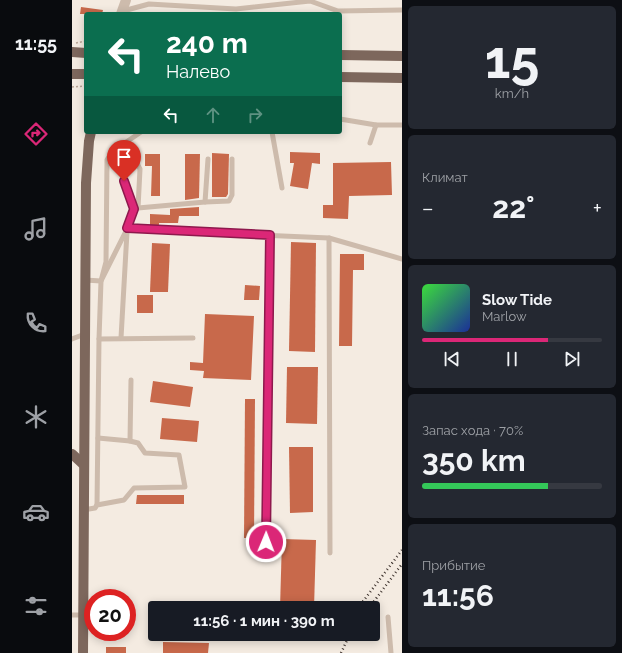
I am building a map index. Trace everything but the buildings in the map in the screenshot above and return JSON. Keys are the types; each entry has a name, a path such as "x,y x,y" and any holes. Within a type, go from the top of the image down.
{"main road":[{"path":"72,52 84,53"},
{"path":"342,55 402,56"},
{"path":"72,74 84,74"},
{"path":"342,77 402,78"},
{"path":"83,653 83,464 86,183 89,141 91,134"},
{"path":"72,454 83,464"}],"street":[{"path":"122,12 126,0"}],"lane":[{"path":"125,12 149,4 236,9 271,3 311,0 338,11 402,10"},
{"path":"342,119 376,125 402,125"},
{"path":"370,143 376,125"},
{"path":"97,505 99,339 101,281 106,262 108,160 113,151 135,134"},
{"path":"272,134 282,188"},
{"path":"101,281 136,208 140,169 134,158 120,168 136,208"},
{"path":"205,202 208,159"},
{"path":"136,208 230,201 232,195 232,159"},
{"path":"127,228 329,238 402,260"},
{"path":"120,338 127,228"},
{"path":"266,558 270,235"},
{"path":"329,238 330,553"},
{"path":"85,280 101,281"},
{"path":"72,339 85,334"},
{"path":"99,339 193,338"},
{"path":"130,441 131,380"},
{"path":"83,510 95,508 97,505 124,500 134,488 185,487 179,455 144,453 138,443 98,438"},
{"path":"72,615 83,615"},
{"path":"388,616 391,653"}],"path":[{"path":"72,43 84,41"},
{"path":"72,87 84,86"}],"railway":[{"path":"363,601 402,550"},
{"path":"374,601 402,564"},
{"path":"341,653 347,641"}],"route":[{"path":"124,181 134,209 127,228 270,235 266,542"}]}
